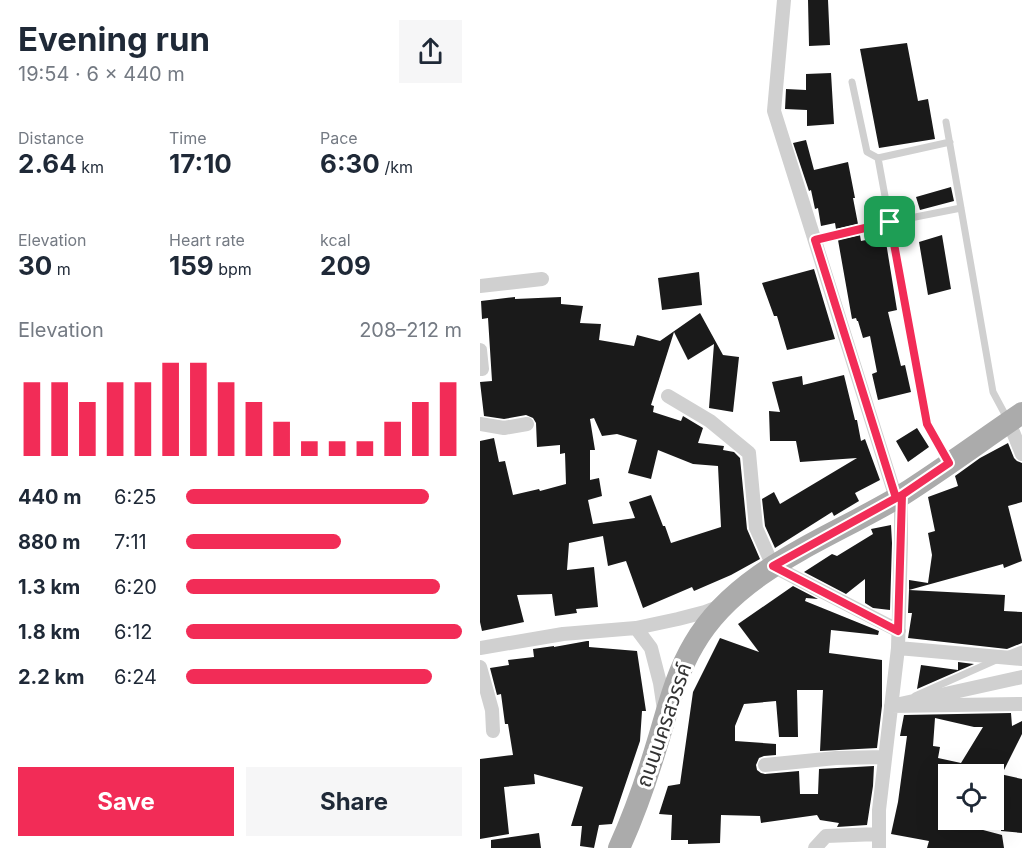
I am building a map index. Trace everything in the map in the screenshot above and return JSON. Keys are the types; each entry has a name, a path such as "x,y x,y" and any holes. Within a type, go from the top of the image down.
{"main road":[{"name":"ถนนนครสวรรค์","path":"619,848 638,804 683,666 694,643 723,605 739,590 773,566 899,496 1015,418"}],"street":[{"path":"784,0 774,111 899,496 898,648 879,810 879,841 826,836 815,848"},
{"path":"480,286 542,279"},
{"path":"480,350 482,369 480,369"},
{"path":"668,396 710,421 749,453 756,528 773,566 898,631"},
{"path":"1015,418 1022,454"},
{"path":"480,424 504,428 527,424"},
{"path":"480,648 563,634 636,628 696,615 723,605"},
{"path":"636,628 651,648 660,683 665,718"},
{"path":"898,648 1022,659"},
{"path":"480,667 492,710 493,731"},
{"path":"891,706 1022,677"},
{"path":"891,706 1022,704"},
{"path":"765,765 836,758 885,757"}],"lane":[{"path":"852,82 867,152 878,158 950,142"},
{"path":"946,122 993,392 1015,418"},
{"path":"878,158 927,424 949,463"},
{"path":"815,240 962,208"},
{"path":"891,706 1022,649"}],"building":[{"path":"808,0 828,0 830,45 809,46"},
{"path":"907,43 918,101 928,99 935,139 879,148 860,49"},
{"path":"831,73 834,124 807,126 807,110 785,109 786,89 806,90 806,74"},
{"path":"806,140 814,170 848,162 858,224 836,229 835,223 821,226 818,208 815,209 811,190 809,191 793,143"},
{"path":"951,187 954,201 920,210 916,197"},
{"path":"860,235 861,241 885,236 897,310 888,312 901,366 905,365 911,392 878,400 872,374 877,372 870,336 863,338 858,321 856,318 852,319 838,240"},
{"path":"942,235 951,289 928,295 919,242"},
{"path":"814,269 835,339 787,350 777,316 774,316 762,283"},
{"path":"699,272 702,305 662,310 658,278"},
{"path":"515,297 515,299 561,297 561,304 583,306 580,323 601,324 599,340 634,346 637,335 660,341 700,313 723,355 739,357 733,412 709,408 714,344 688,360 674,332 651,405 654,406 653,412 681,421 683,416 703,428 698,443 724,446 723,450 734,452 740,458 747,529 760,559 694,591 692,587 643,608 626,561 608,566 603,536 569,543 567,570 594,567 598,607 576,609 577,613 555,616 552,594 517,595 524,622 482,631 480,622 480,441 494,438 499,462 505,461 513,495 566,484 565,453 560,454 560,445 537,447 536,423 533,418 526,415 504,419 484,416 480,382 492,381 488,318 482,319 481,301","holes":["594,418 602,436 617,434 637,440 628,473 651,479 658,450 693,464 718,466 721,527 671,543 651,495 629,502 635,518 593,524 588,500 602,496 599,478 590,480 590,450 595,450 590,419"]},
{"path":"844,375 861,441 865,439 880,480 855,493 859,501 834,516 832,512 775,548 765,526 762,499 774,492 780,504 857,458 800,462 796,441 770,441 769,411 780,412 772,382 802,376 803,385"},
{"path":"917,428 929,447 908,462 896,441"},
{"path":"1008,443 1014,458 1022,463 1022,502 1008,506 1022,561 1004,568 1003,564 909,590 909,580 928,583 932,555 928,533 935,531 928,497 958,486 955,476 980,458"},
{"path":"891,525 890,610 873,608 865,603 865,579 846,594 804,572 832,554 837,556 873,534 871,529"},
{"path":"793,586 818,599 806,598 805,601 879,631 878,635 831,630 829,653 882,660 882,706 877,748 820,751 823,690 797,690 798,737 779,737 776,701 744,704 735,726 735,741 776,744 776,755 759,758 756,765 757,770 765,774 799,771 800,794 818,794 819,769 874,766 867,825 837,827 839,823 820,820 817,815 761,823 760,816 721,815 720,843 688,844 688,840 671,840 672,815 659,814 668,786 680,784 693,692 720,638 759,652 738,624"},
{"path":"909,590 1005,595 1004,611 1022,612 1022,643 1007,649 908,638 912,613 908,613"},
{"path":"589,641 589,647 637,651 646,711 642,711 640,741 612,824 599,825 594,848 580,846 582,826 571,826 583,787 534,774 535,784 504,787 509,834 480,839 480,759 513,755 508,724 505,724 501,694 497,695 490,668 509,665 508,660 534,657 533,649"},
{"path":"958,662 974,664 917,689 921,665 958,670"},
{"path":"1011,713 1012,726 1022,721 1022,734 1004,770 1004,764 938,764 938,830 983,830 1002,835 1004,848 927,848 929,841 891,834 907,736 900,736 904,715","holes":["935,718 983,727 961,763 938,758 940,747 933,746"]},
{"path":"1004,775 1022,779 1022,833 1001,831 1004,830"},
{"path":"539,833 541,848 491,848 491,840"}],"route":[{"path":"890,222 815,240 896,498 902,495 898,631 773,566 902,495 949,463 927,424 890,222"}]}
